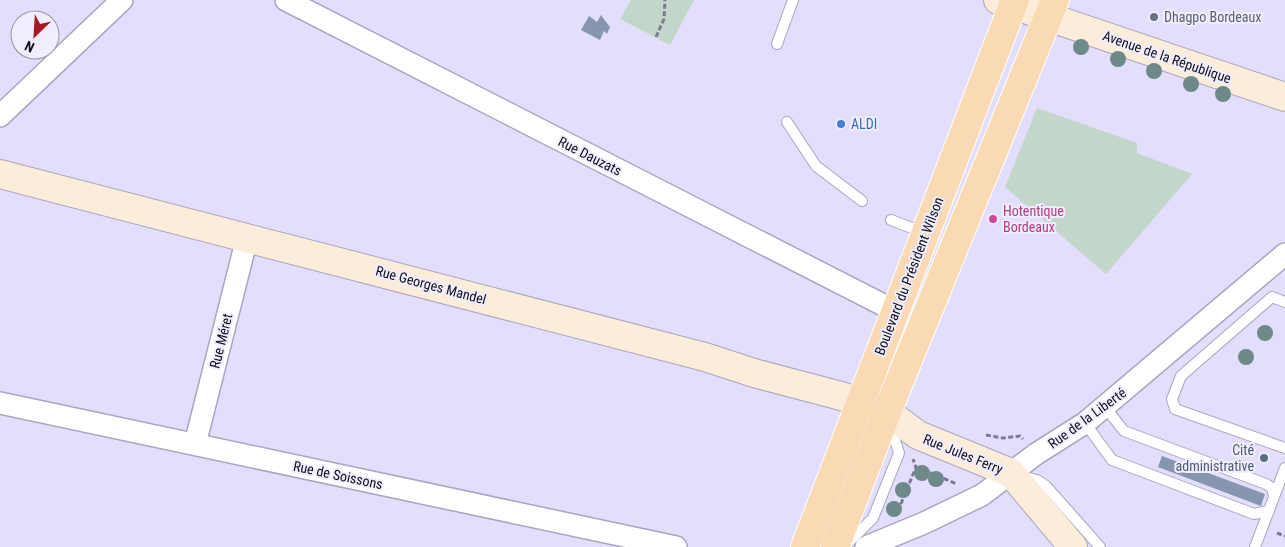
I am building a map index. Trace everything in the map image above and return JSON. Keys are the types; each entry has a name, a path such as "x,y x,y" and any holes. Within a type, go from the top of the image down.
{"main road":[{"name":"Boulevard du Président Wilson","path":"805,547 926,233 1009,2"},
{"path":"835,547 887,412 1052,9"}],"street":[{"path":"0,116 122,0"},
{"name":"Rue Dauzats","path":"286,0 895,312"},
{"name":"Boulevard du Président Wilson","path":"1009,2 1052,9"},
{"name":"Avenue de la République","path":"1052,9 1285,97"},
{"name":"Rue Georges Mandel","path":"0,174 705,357 754,373 860,402 887,412"},
{"name":"Rue Méret","path":"195,444 247,238"},
{"name":"Rue de la Liberté","path":"866,547 924,523 972,500 1036,454 1085,423 1285,254"},
{"name":"Rue de Soissons","path":"0,403 676,547"},
{"name":"Rue Jules Ferry","path":"887,412 918,435 1011,473 1073,547"}],"lane":[{"path":"777,44 792,0"},
{"path":"787,122 816,166 862,201"},
{"path":"891,220 926,233"},
{"path":"1285,302 1272,297 1181,376 1172,399 1175,409 1285,448"},
{"path":"1105,408 1124,431 1266,484 1272,488 1274,496"},
{"path":"844,547 873,518 898,453 887,412"},
{"path":"1085,423 1112,460 1254,514 1269,511"},
{"path":"1255,547 1285,468"},
{"path":"1011,473 1037,480 1046,486 1100,547"}],"path":[{"path":"656,37 664,19 665,0"}],"green space":[{"path":"631,0 694,0 670,45 620,19"},
{"path":"1037,108 1137,143 1137,153 1192,174 1106,274 1005,187"}],"water":[{"path":"601,15 610,27 607,34 604,31 600,40 581,30 589,16 597,22"},
{"path":"1162,456 1265,494 1261,506 1158,467"}],"place":[{"name":"Dhagpo Bordeaux","path":"1154,17"},
{"name":"ALDI","path":"841,124"},
{"name":"Hotentique Bordeaux","path":"993,219"},
{"name":"Cité administrative","path":"1264,458"}]}
